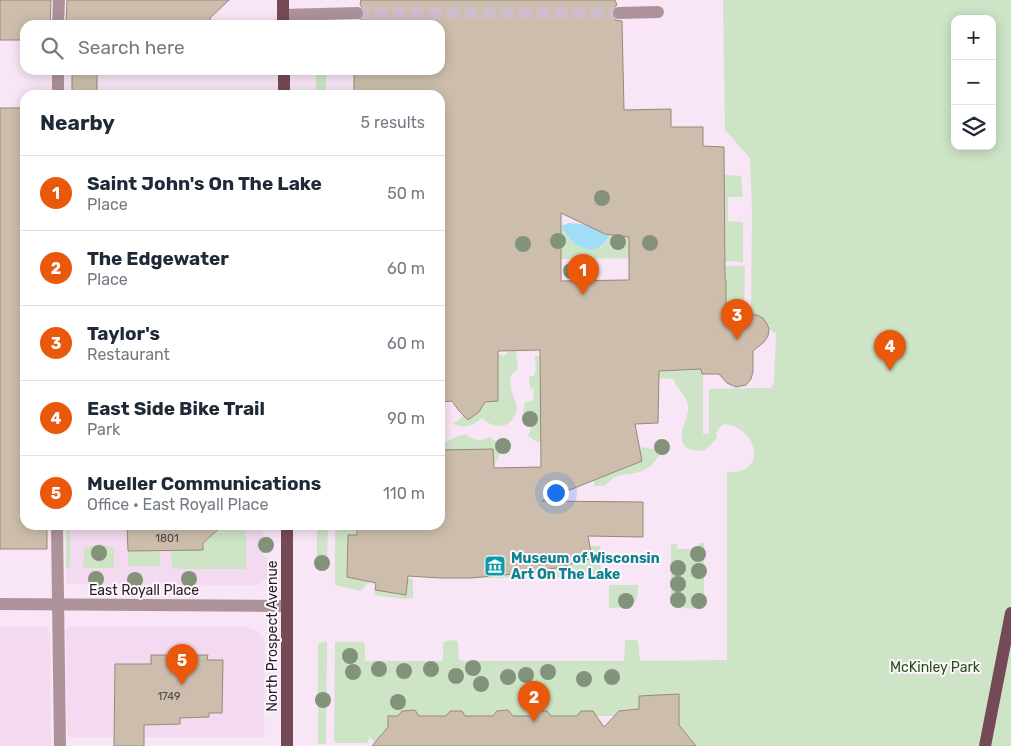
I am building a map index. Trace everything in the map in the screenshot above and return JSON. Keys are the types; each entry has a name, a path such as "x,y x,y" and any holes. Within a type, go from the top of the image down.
{"main road":[{"path":"283,0 283,20"},
{"path":"284,75 284,90"},
{"name":"North Prospect Avenue","path":"287,530 287,746"},
{"path":"985,746 1011,613"}],"street":[{"path":"58,20 59,0"},
{"path":"619,13 658,12"},
{"path":"283,20 357,13"},
{"path":"58,75 58,90"},
{"path":"57,530 60,746"},
{"name":"East Royall Place","path":"0,604 287,606"}],"shaded area":[{"path":"66,530 263,530 263,554 272,563 269,575 265,580 260,584 252,585 66,584"},
{"path":"0,626 46,627 50,633 51,746 0,746"},
{"path":"69,626 243,627 253,629 264,639 265,644 264,737 67,737 66,631"}],"green space":[{"name":"McKinley Park","path":"723,0 1011,0 1011,746 687,746 687,735 679,727 679,694 639,696 639,716 634,716 630,710 619,711 614,716 596,716 593,711 581,711 577,716 551,716 535,711 530,716 513,716 508,710 497,711 493,716 465,716 462,711 450,711 446,716 419,716 415,711 388,736 379,738 375,742 370,737 367,743 336,743 334,740 335,642 363,642 365,645 365,661 442,661 443,643 455,640 458,642 459,659 462,661 624,661 626,640 638,641 640,661 727,660 727,472 740,471 749,466 753,459 754,450 751,441 745,433 736,427 724,424 716,433 717,437 704,450 697,451 686,447 682,442 682,431 688,412 687,402 673,379 657,378 657,371 701,369 703,374 703,434 709,434 709,389 771,388 774,382 776,333 769,329 762,319 751,314 752,213 750,158 725,130"},
{"path":"316,75 326,75 326,90 316,90"},
{"path":"724,175 741,176 743,197 728,197 728,221 743,222 743,262 725,261"},
{"path":"561,226 573,242 587,246 601,247 606,242 609,234 623,235 629,233 664,258 550,259 554,231"},
{"path":"724,266 745,266 744,310 726,310"},
{"path":"516,350 518,369 509,380 511,381 510,385 517,408 514,418 506,425 501,426 486,422 482,418 469,426 453,424 463,415 470,416 476,414 481,409 483,402 498,401 498,354 504,356 509,351"},
{"path":"535,356 540,356 541,442 535,441 528,435 531,429 530,422 528,416 523,412 525,402 533,401 534,394 533,388 530,389 529,376 534,376 536,369"},
{"path":"466,434 477,440 489,437 497,442 496,448 500,453 494,465 493,450 445,450 445,443"},
{"path":"639,447 654,449 660,455 645,470 618,476 605,486 594,486 594,476"},
{"path":"66,530 70,530 70,567 66,568"},
{"path":"209,530 246,530 246,569 172,569 171,547 183,550 203,550"},
{"path":"317,530 328,530 327,569 317,568"},
{"path":"335,530 357,530 357,535 348,535 347,577 370,581 361,591 335,585"},
{"path":"699,543 704,543 704,602 699,607 683,608 676,605 671,597 671,544 677,544 677,549 698,549"},
{"path":"99,544 114,550 114,568 83,568 84,549"},
{"path":"590,546 600,546 601,577 471,578 561,567 592,558"},
{"path":"160,547 160,566 128,566 128,551"},
{"path":"413,579 413,598 404,599 374,595 375,590"},
{"path":"609,585 638,585 635,603 627,607 609,608"},
{"path":"327,641 326,744 318,744 318,644"}],"water":[{"path":"569,223 583,224 609,234 607,240 594,249 578,246 568,237 561,226"}],"building":[{"path":"0,0 51,0 50,20 20,20 20,40 0,40"},
{"path":"67,0 229,0 210,20 66,20"},
{"path":"361,0 615,0 617,5 612,9 611,14 615,20 622,21 624,110 671,109 671,127 703,127 703,146 724,147 726,314 757,315 763,318 769,329 768,336 764,342 753,351 751,379 746,385 736,387 727,383 719,374 702,374 701,369 659,371 658,423 635,424 642,461 542,501 643,502 643,537 588,536 592,558 534,572 471,578 408,576 406,595 375,590 376,583 347,577 348,535 357,535 357,530 445,530 445,450 493,449 494,468 541,467 540,350 498,351 498,401 485,402 479,412 468,420 452,401 445,402 445,90 354,90 354,75 445,75 445,20 361,20 364,16 364,9 360,5","holes":["561,213 605,234 629,237 629,280 561,281"]},
{"path":"72,75 97,75 97,90 72,90"},
{"path":"0,108 20,108 20,530 47,530 47,549 0,549"},
{"path":"127,530 217,530 203,543 203,550 128,551"},
{"path":"151,655 208,655 207,660 223,660 222,713 209,713 209,717 180,718 180,724 144,725 144,746 114,746 115,664 151,664"},
{"path":"679,694 679,725 696,746 372,746 388,727 388,716 398,716 402,711 415,710 419,716 446,716 450,711 462,711 465,716 493,716 497,711 508,710 513,716 530,716 535,711 547,711 551,716 577,716 581,711 593,711 604,727 619,711 639,709 639,696"}],"tunnel":[{"path":"357,13 619,13"}],"place":[{"name":"Saint John's On The Lake","path":"583,295"},
{"name":"Taylor's","path":"737,340"},
{"name":"East Side Bike Trail","path":"890,371"},
{"name":"Museum of Wisconsin Art On The Lake","path":"495,566"},
{"name":"Mueller Communications","path":"182,685"},
{"name":"The Edgewater","path":"534,722"}]}
